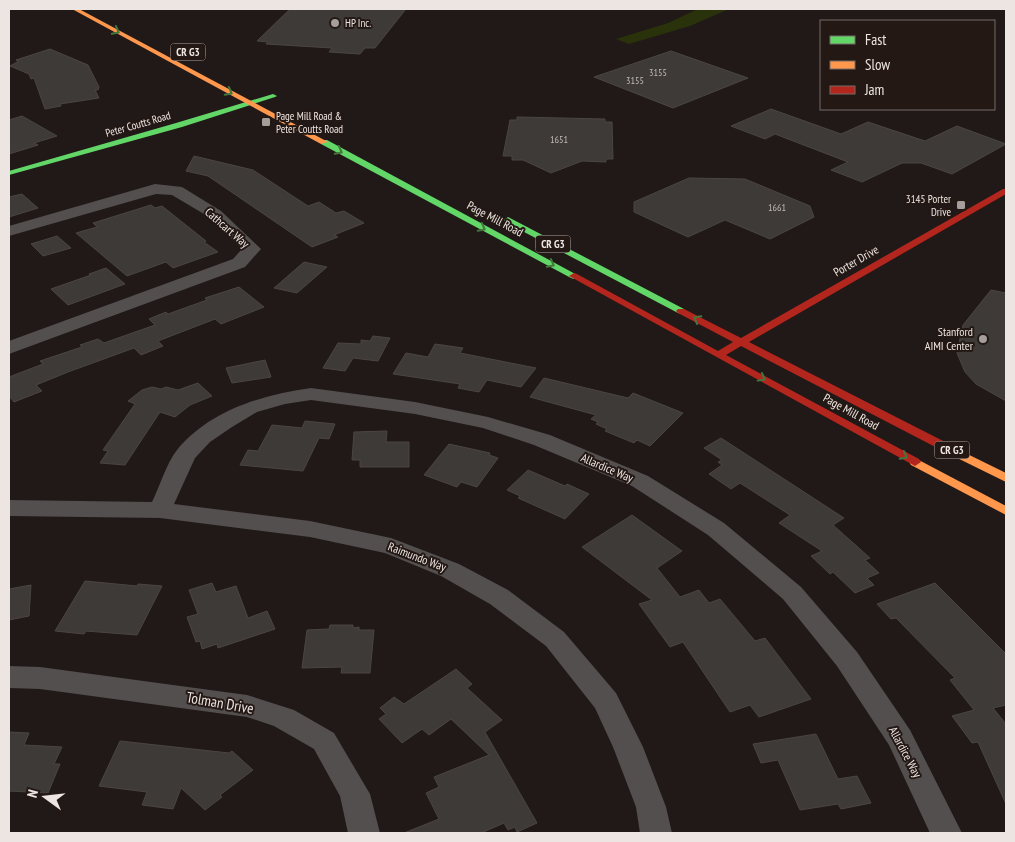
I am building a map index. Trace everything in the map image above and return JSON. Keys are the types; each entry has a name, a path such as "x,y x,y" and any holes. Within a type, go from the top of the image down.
{"main road":[{"name":"Page Mill Road","path":"75,9 720,354 848,426 1006,511"},
{"name":"Peter Coutts Road","path":"9,173 171,128 250,103 277,98 255,87"},
{"name":"Porter Drive","path":"720,354 1006,192"},
{"name":"Page Mill Road","path":"494,212 1006,478"}],"street":[{"name":"Cathcart Way","path":"9,231 155,189 176,190 214,214 252,249 239,263 9,348"},
{"name":"Allardice Way","path":"160,510 185,455 202,437 250,408 282,398 311,394 415,408 488,422 542,440 640,482 716,529 792,593 847,659 900,738 946,833"},
{"name":"Raimundo Way","path":"9,508 160,510 310,529 391,546 450,570 499,597 555,639 606,702 628,747 652,807 656,833"},
{"name":"Tolman Drive","path":"9,676 40,678 247,706 284,718 324,741 355,794 364,833"}],"green space":[{"path":"698,9 729,9 690,26 629,44 616,39 668,23"}],"building":[{"name":"HP Inc.","path":"290,9 406,9 375,48 365,48 360,54 329,52 332,48 266,44 268,42 257,41"},
{"path":"50,49 88,65 99,87 98,90 95,90 99,98 60,104 61,106 45,109 34,78 31,79 29,74 10,66 19,61 16,60"},
{"path":"671,51 748,78 673,108 594,77"},
{"path":"771,109 841,134 868,122 925,141 957,126 1006,144 952,174 921,163 902,163 862,182 831,170 848,162 775,134 765,139 731,126"},
{"path":"22,116 57,136 34,143 38,145 9,154 9,120"},
{"path":"517,117 605,119 605,122 612,122 613,159 606,159 606,162 582,161 551,173 523,160 512,160 512,156 503,156 510,120 517,120"},
{"path":"194,156 253,170 308,206 319,202 336,213 344,211 364,223 334,235 338,237 312,247 208,176 186,171"},
{"path":"689,178 745,179 810,206 814,217 770,239 725,220 688,237 634,212 634,202"},
{"path":"22,194 38,208 9,217 9,197"},
{"path":"151,205 155,208 162,206 218,252 173,268 166,262 127,276 76,233 97,227 93,223"},
{"path":"57,236 71,248 43,256 31,244"},
{"path":"304,262 327,267 297,293 274,288"},
{"path":"106,268 125,284 68,305 51,289 91,275 89,274"},
{"path":"239,287 264,307 221,324 215,319 158,341 163,346 141,355 134,348 68,372 36,385 42,391 14,402 9,396 9,377 43,364 40,361 82,347 80,345 98,339 104,343 155,325 149,319 166,312 168,314 207,300 205,298"},
{"name":"Stanford AIMI Center","path":"991,290 1006,293 1006,401 976,384 965,372 957,353 963,325"},
{"path":"373,336 390,338 378,361 353,358 345,371 323,368 338,343 361,344 361,340 370,341"},
{"path":"435,344 463,348 460,353 536,368 521,387 487,380 479,392 458,388 460,384 393,374 406,353 428,357"},
{"path":"265,360 271,377 232,383 226,368"},
{"path":"544,378 628,398 633,393 683,413 650,446 637,440 634,443 605,431 607,429 596,424 598,422 591,419 596,415 530,397"},
{"path":"198,383 212,396 190,405 175,417 160,412 125,465 100,463 108,451 103,450 135,404 128,401 142,390 152,387 161,389 166,387 178,390"},
{"path":"305,421 335,424 329,439 319,438 303,471 240,465 248,450 258,451 272,425 302,428"},
{"path":"387,431 386,442 409,442 409,467 360,467 360,460 352,460 354,432"},
{"path":"721,438 844,518 833,525 870,558 865,560 879,573 867,578 874,585 855,593 833,572 830,574 811,556 822,551 779,523 790,515 740,483 731,489 709,474 722,465 718,462 722,460 704,448"},
{"path":"449,444 490,453 489,455 498,458 477,487 461,482 457,487 424,475"},
{"path":"528,470 589,494 565,519 518,498 520,496 507,490"},
{"path":"632,515 682,551 657,568 680,597 699,590 709,603 720,599 755,641 765,638 811,699 759,717 750,705 730,712 683,642 670,647 639,604 652,600 582,547"},
{"path":"85,581 137,586 138,584 162,586 137,635 86,631 84,634 55,631"},
{"path":"212,583 216,592 236,586 248,618 267,611 275,629 218,648 217,644 202,649 200,641 196,642 187,617 198,614 189,590"},
{"path":"935,583 1006,654 1006,705 993,708 1006,724 1006,804 978,742 972,743 952,716 974,710 950,680 955,678 896,618 891,619 877,604"},
{"path":"31,585 29,616 9,620 9,589"},
{"path":"330,625 353,625 353,628 359,627 359,630 374,630 370,673 341,673 342,667 302,668 307,630 329,629"},
{"path":"456,669 472,684 467,688 502,720 485,732 537,823 517,832 515,827 508,830 504,823 481,833 404,833 439,819 426,793 439,787 434,777 489,755 451,719 429,735 422,729 402,743 379,719 386,714 380,708 394,697 404,704"},
{"path":"9,732 29,733 24,745 62,747 54,764 60,764 48,793 9,791"},
{"path":"816,734 838,779 857,776 871,803 841,809 838,804 800,810 778,760 761,763 753,744"},
{"path":"120,741 229,753 232,751 253,770 220,795 222,797 205,810 181,788 173,809 142,805 147,792 99,786"}],"traffic: fast":[{"path":"9,173 179,125 273,96"},
{"path":"324,142 574,276"},
{"path":"508,220 681,311"}],"traffic: slow":[{"path":"75,9 324,142"},
{"path":"949,449 1006,478"},
{"path":"915,462 1006,511"}],"traffic: jam":[{"path":"720,354 1006,191"},
{"path":"574,276 915,462"},
{"path":"681,311 949,449"}],"place":[{"name":"HP Inc.","path":"335,23"},
{"name":"Page Mill Road & Peter Coutts Road","path":"266,122"},
{"name":"3145 Porter Drive","path":"961,205"},
{"name":"Stanford AIMI Center","path":"983,339"}]}
